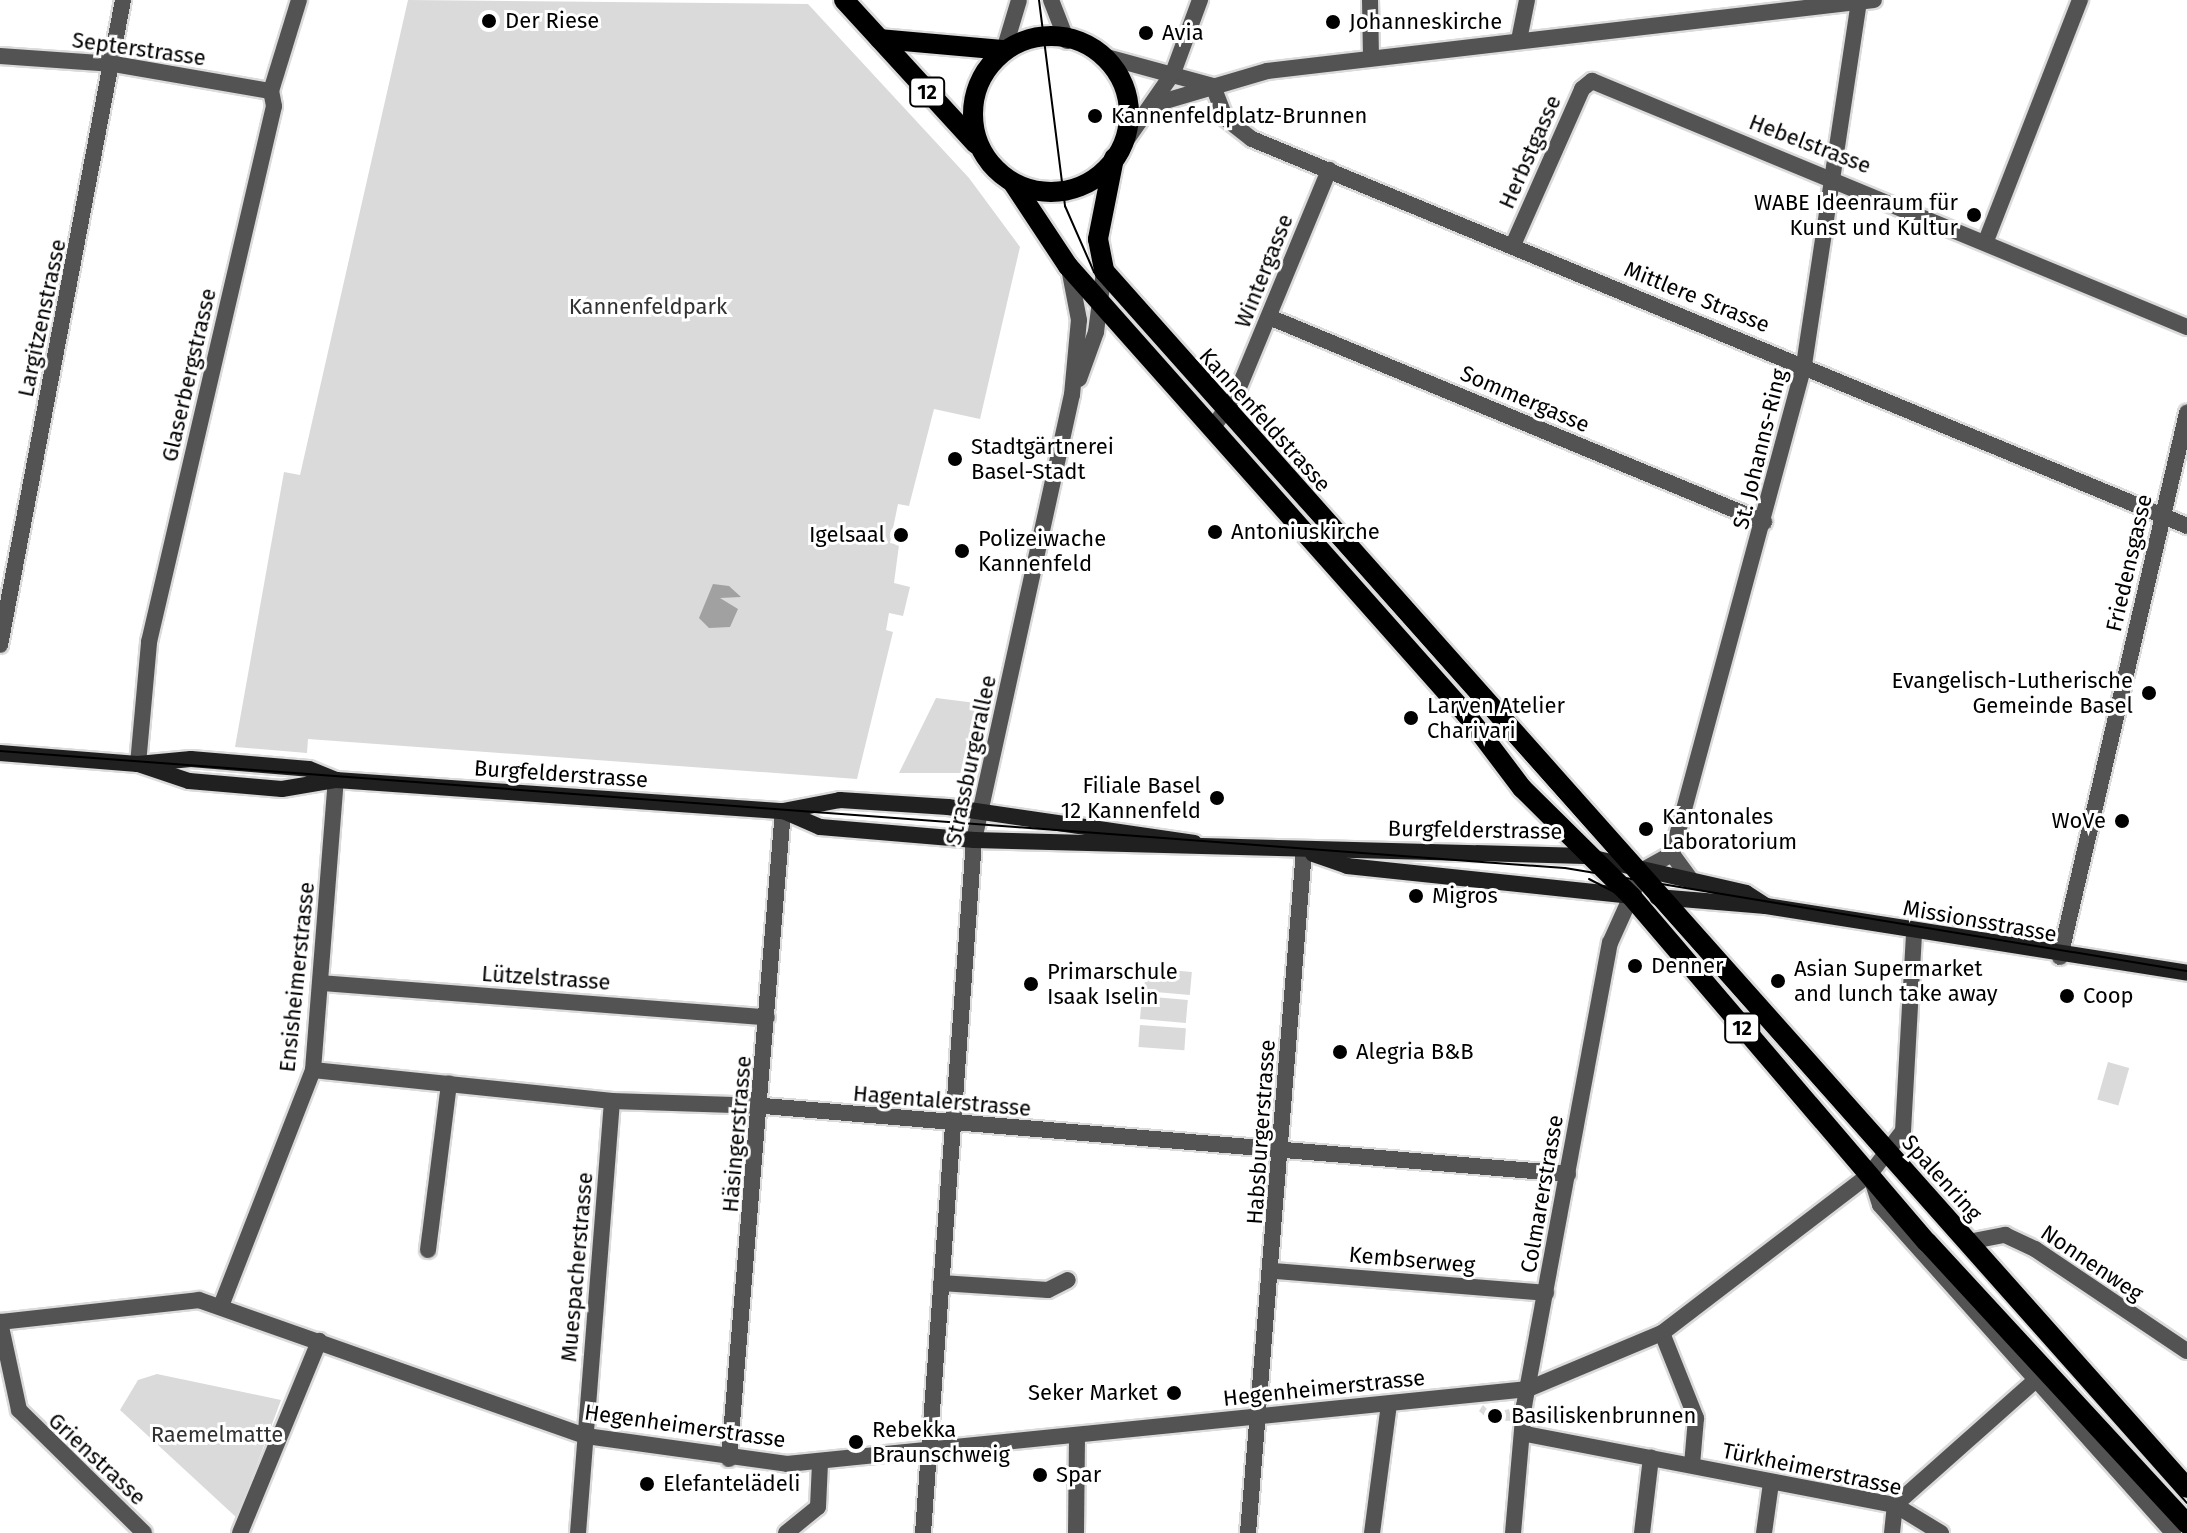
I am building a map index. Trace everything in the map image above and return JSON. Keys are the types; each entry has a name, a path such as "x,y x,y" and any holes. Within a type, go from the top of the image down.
{"main road":[{"name":"12","path":"844,0 976,144"},
{"name":"12","path":"880,39 1004,50"},
{"path":"1104,271 1098,239 1114,158 1131,104 1103,56 1067,41 1004,50 976,87 976,144 1013,183 1072,188 1114,158"},
{"name":"Kannenfeldstrasse","path":"1013,183 1068,266 1102,304 1220,421 1665,897"},
{"name":"Kannenfeldstrasse","path":"1104,271 1220,421 1585,856 1631,896"},
{"name":"Burgfelderstrasse","path":"0,753 138,764 189,781 282,789 336,780 783,811 840,800 983,812 1194,843"},
{"name":"Burgfelderstrasse","path":"783,811 820,827 974,840 1194,843 1304,851 1460,847 1585,856 1643,870"},
{"name":"Burgfelderstrasse","path":"1304,851 1347,866 1631,896"},
{"name":"Missionsstrasse","path":"1643,870 1746,893 1766,906"},
{"name":"12","path":"1631,896 1870,1174 2187,1524"},
{"name":"Missionsstrasse","path":"1631,896 1766,906 2060,957 2187,973"},
{"name":"Spalenring","path":"1665,897 1887,1153 2187,1488"},
{"path":"1696,934 1697,914 1711,904"}],"street":[{"name":"Largitzenstrasse","path":"0,645 114,64 123,0"},
{"name":"Glaserbergstrasse","path":"138,764 149,642 274,106 271,91 299,0"},
{"path":"1004,50 1019,0"},
{"path":"1051,0 1067,41"},
{"path":"1114,158 1155,104 1173,73 1200,0"},
{"path":"1370,0 1371,58"},
{"path":"1519,40 1527,0"},
{"path":"1986,241 2080,0"},
{"path":"1155,104 1213,86 1371,58 1864,1"},
{"name":"St. Johanns-Ring","path":"1672,854 1804,365 1864,1"},
{"name":"Septerstrasse","path":"0,56 114,64 271,91"},
{"path":"1103,56 1213,86"},
{"name":"Hebelstrasse","path":"1592,81 1833,177 2187,327"},
{"name":"Herbstgasse","path":"1513,245 1582,89 1592,81"},
{"name":"Mittlere Strasse","path":"1213,86 1236,130 2187,526"},
{"name":"Wintergasse","path":"1220,421 1269,317 1329,170"},
{"name":"Strassburgerallee","path":"1068,266 1079,320 1072,395"},
{"name":"Strassburgerallee","path":"923,1533 974,840 983,812 1072,395 1102,304 1104,271"},
{"name":"Sommergasse","path":"1269,317 1764,522"},
{"name":"Friedensgasse","path":"2060,957 2187,413"},
{"name":"Ensisheimerstrasse","path":"221,1306 313,1070 336,780"},
{"name":"Häsingerstrasse","path":"729,1459 764,1106 767,1017 783,811"},
{"name":"Habsburgerstrasse","path":"1248,1533 1263,1416 1275,1271 1304,851"},
{"path":"1643,870 1672,854 1691,880"},
{"name":"Colmarerstrasse","path":"1513,1533 1526,1434 1528,1389 1610,943 1643,870"},
{"name":"Hegenheimerstrasse","path":"0,1322 168,1297 221,1306 586,1436 729,1459 820,1463 1528,1389 1662,1333 1870,1174 1903,1131 1914,932"},
{"name":"Lützelstrasse","path":"321,983 767,1017"},
{"name":"Hagentalerstrasse","path":"313,1070 612,1101 764,1106 953,1126 1568,1174"},
{"path":"428,1250 449,1083"},
{"name":"Muespacherstrasse","path":"578,1533 612,1101"},
{"path":"1870,1174 1880,1205 2173,1533"},
{"name":"Nonnenweg","path":"1968,1242 2005,1235 2035,1249 2187,1351"},
{"name":"Kembserweg","path":"1275,1271 1546,1293"},
{"path":"941,1283 1048,1290 1068,1280"},
{"name":"Grienstrasse","path":"0,1322 19,1410 144,1533"},
{"path":"1662,1333 1696,1418 1692,1465"},
{"path":"240,1533 319,1341"},
{"path":"1892,1533 1895,1505 2037,1379"},
{"path":"1372,1533 1389,1404"},
{"name":"Türkheimerstrasse","path":"1526,1434 1895,1505 1941,1533"},
{"path":"1076,1533 1077,1435"},
{"path":"1642,1533 1651,1458"},
{"path":"786,1533 818,1507 820,1463"},
{"path":"1764,1533 1771,1483"}],"green space":[{"name":"Kannenfeldpark","path":"408,0 808,4 969,178 1020,247 980,419 934,409 909,506 898,504 890,543 899,545 894,583 910,587 903,616 889,613 886,630 893,632 857,779 308,739 307,753 235,747 284,472 300,475"},
{"path":"936,698 976,703 961,773 899,773"},
{"path":"1146,968 1192,972 1190,995 1144,991"},
{"path":"1142,996 1188,1000 1186,1023 1140,1019"},
{"path":"1140,1025 1186,1028 1184,1050 1138,1047"},
{"path":"2108,1062 2129,1068 2118,1106 2097,1099"},
{"name":"Raemelmatte","path":"157,1374 281,1400 237,1518 120,1410 138,1380"},
{"path":"1483,1405 1492,1414 1509,1409 1512,1421 1489,1420 1479,1411"}],"shaded area":[{"path":"713,584 729,586 741,597 720,598 738,609 730,627 709,628 699,618"}],"tram line":[{"path":"1039,0 1065,206 1094,272 2187,1503"},
{"path":"0,751 1565,868 2187,971"},
{"path":"1589,879 1649,910"}],"place":[{"name":"Der Riese","path":"489,21"},
{"name":"Johanneskirche","path":"1333,22"},
{"name":"Avia","path":"1146,33"},
{"name":"Kannenfeldplatz-Brunnen","path":"1095,116"},
{"name":"WABE Ideenraum für Kunst und Kultur","path":"1974,215"},
{"name":"Stadtgärtnerei Basel-Stadt","path":"955,459"},
{"name":"Antoniuskirche","path":"1215,532"},
{"name":"Igelsaal","path":"901,535"},
{"name":"Polizeiwache Kannenfeld","path":"962,551"},
{"name":"Evangelisch-Lutherische Gemeinde Basel","path":"2149,693"},
{"name":"Larven Atelier Charivari","path":"1411,718"},
{"name":"Filiale Basel 12 Kannenfeld","path":"1217,798"},
{"name":"WoVe","path":"2122,821"},
{"name":"Kantonales Laboratorium","path":"1646,829"},
{"name":"Migros","path":"1416,896"},
{"name":"Denner","path":"1635,966"},
{"name":"Asian Supermarket and lunch take away","path":"1778,981"},
{"name":"Primarschule Isaak Iselin","path":"1031,984"},
{"name":"Coop","path":"2067,996"},
{"name":"Alegria B&B","path":"1340,1052"},
{"name":"Seker Market","path":"1174,1393"},
{"name":"Basiliskenbrunnen","path":"1495,1416"},
{"name":"Rebekka Braunschweig","path":"856,1442"},
{"name":"Spar","path":"1040,1475"},
{"name":"Elefantelädeli","path":"647,1484"}]}
